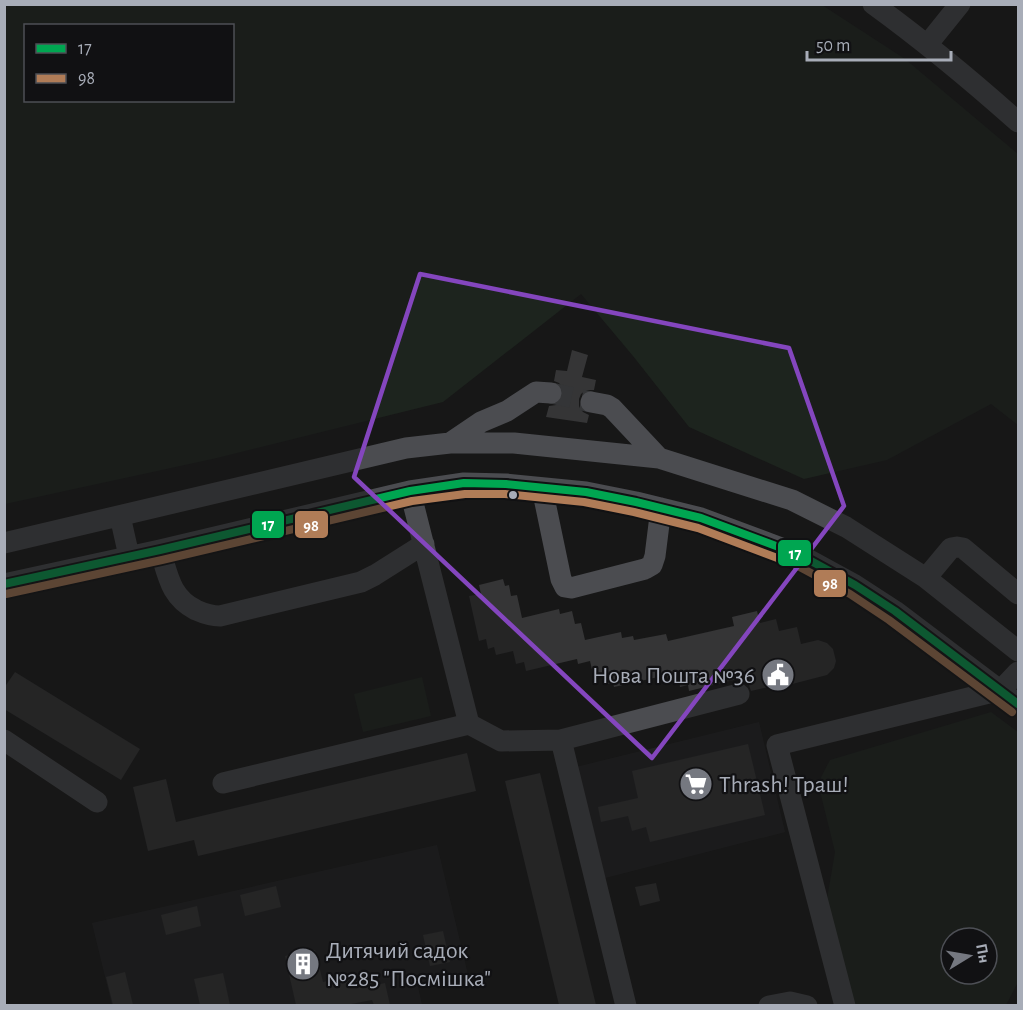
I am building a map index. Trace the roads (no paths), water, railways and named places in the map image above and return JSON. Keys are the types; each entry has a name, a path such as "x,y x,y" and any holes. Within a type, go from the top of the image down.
{"street":[{"path":"873,4 979,87 1018,122"},
{"path":"927,45 960,4"},
{"path":"450,443 481,422 507,411 536,392 551,393"},
{"path":"591,402 612,408 659,458"},
{"path":"4,543 406,448 450,443 514,443 659,458 792,500 846,527 926,578 1018,651"},
{"path":"4,584 410,491 464,483 506,484 586,492 701,518 800,555 855,585 894,611 1018,704"},
{"path":"542,488 561,579 565,587 571,588 645,569 652,565 662,508"},
{"path":"410,491 469,724"},
{"path":"120,516 129,556"},
{"path":"160,550 176,595 198,611 209,616 220,616 361,582 424,544"},
{"path":"926,578 951,548 963,548 1018,594"},
{"path":"845,1005 777,745 1001,690 1018,672"},
{"path":"223,783 469,724 501,741 561,740 739,694"},
{"path":"4,740 97,802"},
{"path":"561,740 626,1005"}],"tunnel":[{"path":"551,393 591,402"}],"place":[{"name":"Нова Пошта №36","path":"778,675"},
{"name":"Thrash! Траш!","path":"696,784"},
{"name":"Дитячий садок №285 \"Посмішка\"","path":"303,964"}]}
